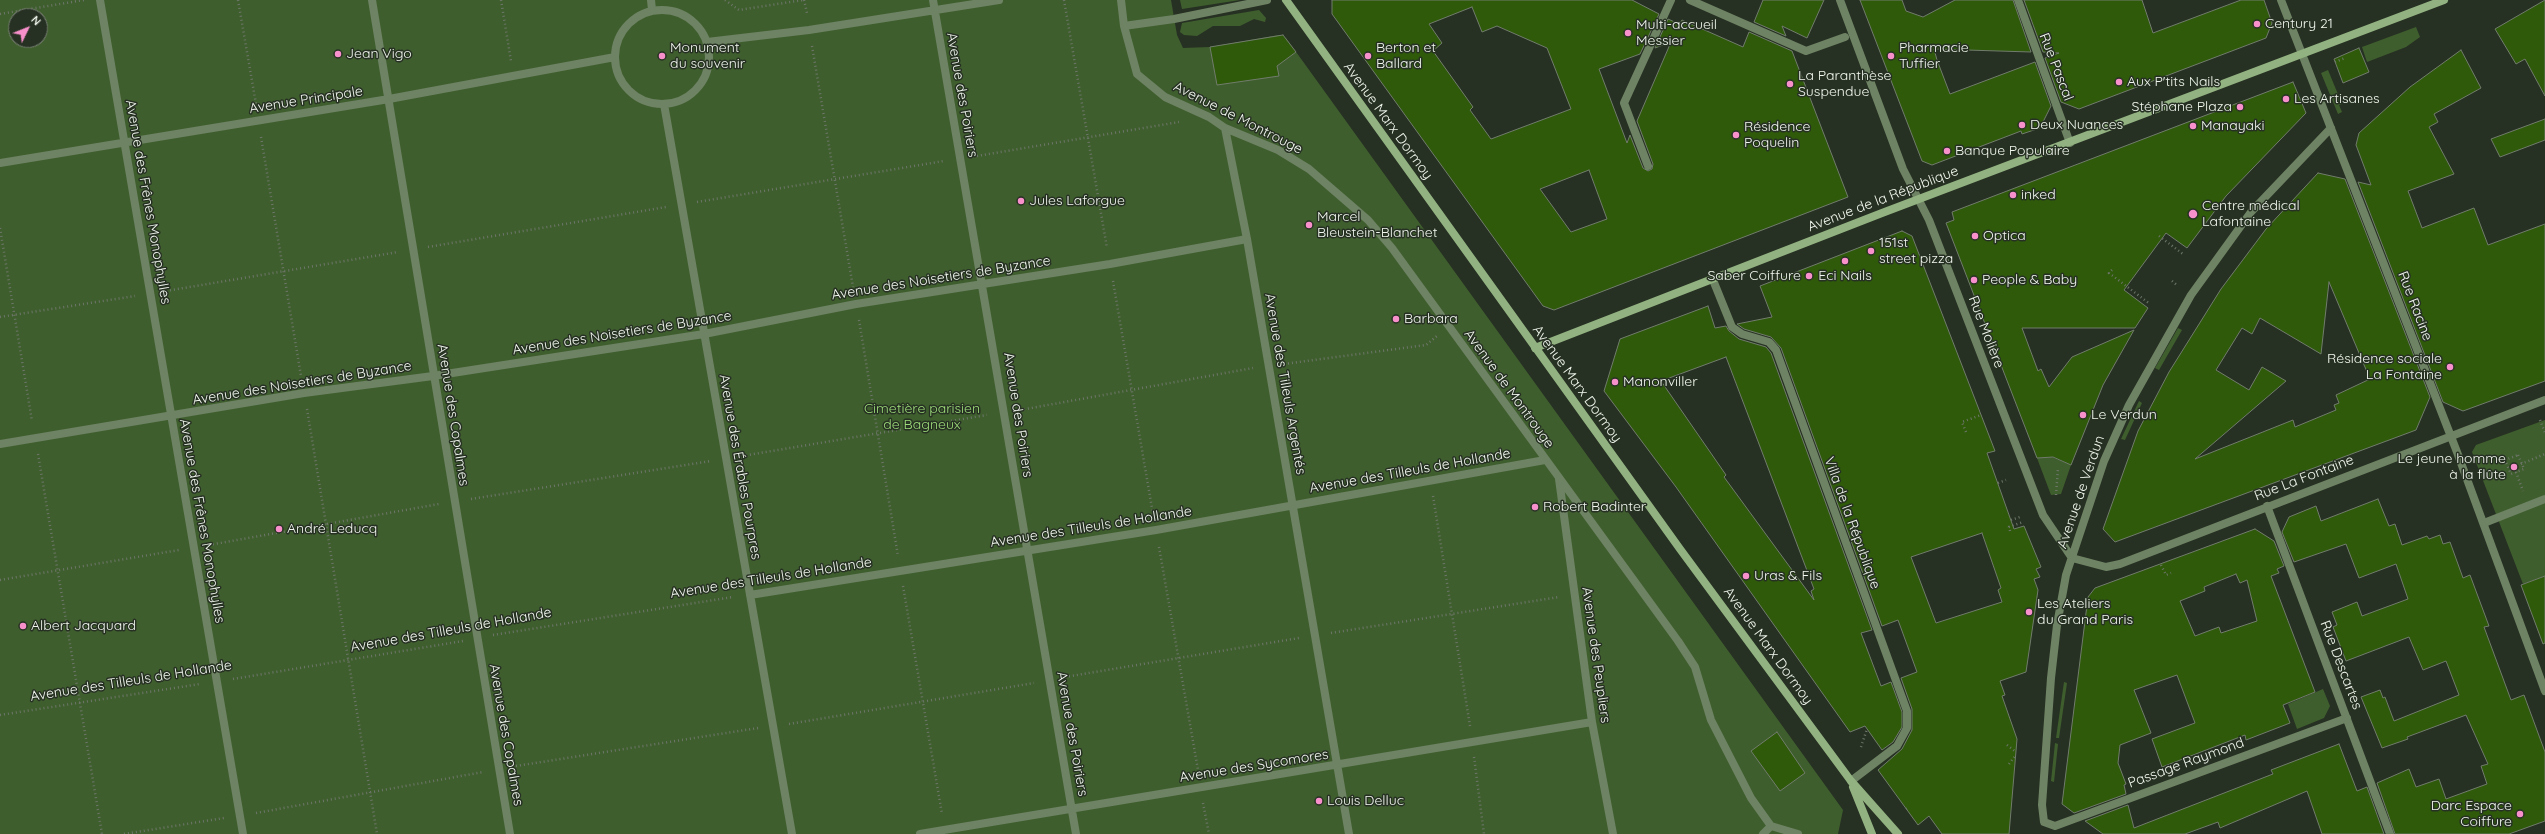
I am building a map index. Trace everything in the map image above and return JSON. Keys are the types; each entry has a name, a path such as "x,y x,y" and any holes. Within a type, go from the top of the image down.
{"main road":[{"name":"Avenue Marx Dormoy","path":"1286,0 1534,348 1851,781 1898,834"},
{"name":"Avenue de la République","path":"1534,348 2434,2 2444,0"},
{"name":"Avenue Marx Dormoy","path":"1851,781 1872,834"}],"street":[{"name":"Avenue des Frênes Monophylles","path":"100,0 242,834"},
{"name":"Avenue des Copalmes","path":"372,0 476,638 510,834"},
{"path":"651,0 652,10"},
{"name":"Avenue des Poiriers","path":"933,0 1076,834"},
{"path":"708,42 810,30 999,0"},
{"name":"Avenue de Montrouge","path":"1121,0 1124,26 1137,74 1165,97 1209,117 1225,128 1278,150 1309,169 1368,220 1392,248 1678,641 1695,667 1714,726 1751,798 1771,826"},
{"path":"1124,26 1174,19 1267,0"},
{"path":"1648,166 1624,103 1671,0"},
{"path":"1690,0 1806,51 1849,35"},
{"name":"Rue Molière","path":"1840,0 1849,35 1903,169 1929,220 2043,515 2072,558"},
{"name":"Rue Pascal","path":"2018,0 2070,142"},
{"name":"Rue Racine","path":"2281,0 2484,523 2545,691"},
{"path":"652,10 666,10 680,13 692,20 701,30 708,42 710,56 708,71 701,84 691,95 678,102 664,104 649,102 635,96 621,78 615,57 618,41 625,27 637,16 652,10"},
{"name":"Avenue Principale","path":"0,163 389,99 615,57"},
{"name":"Avenue des Érables Pourpres","path":"664,104 792,834"},
{"name":"Avenue des Tilleuls Argentés","path":"1225,128 1247,239 1349,834"},
{"name":"Avenue de Verdun","path":"2042,813 2050,678 2066,574 2104,461 2121,420 2178,316 2251,212 2331,128"},
{"name":"Avenue des Noisetiers de Byzance","path":"0,444 304,393 433,376 704,334 856,304 1110,264 1247,239"},
{"name":"Villa de la République","path":"1714,280 1732,327 1742,334 1769,342 1776,350 1907,711 1907,728 1897,746 1851,781"},
{"name":"Rue La Fontaine","path":"2072,558 2106,567 2120,564 2266,506 2545,400"},
{"name":"Avenue des Tilleuls de Hollande","path":"750,595 1156,530 1545,460"},
{"name":"Avenue des Peupliers","path":"1558,478 1592,722 1613,834"},
{"path":"2484,523 2545,499"},
{"name":"Rue Descartes","path":"2266,506 2390,834"},
{"name":"Passage Raymond","path":"2042,813 2044,822 2055,826 2347,718"},
{"name":"Avenue des Sycomores","path":"920,834 1592,722"},
{"path":"1763,834 1771,826 1798,834"}],"path":[{"path":"0,14 87,0"},
{"path":"238,0 377,834"},
{"path":"501,0 514,76"},
{"path":"725,0 739,10 804,0 944,830"},
{"path":"1064,0 1208,834"},
{"path":"2335,62 2345,58"},
{"path":"0,318 1209,117"},
{"path":"0,228 102,834"},
{"path":"2159,236 2183,254"},
{"path":"2112,270 2109,273 2150,304"},
{"path":"1966,432 1962,422 1981,415"},
{"path":"2539,418 2545,433"},
{"path":"2521,464 2545,454"},
{"path":"2518,455 2521,464 2524,469 2511,474 2505,460 2518,455"},
{"path":"2056,495 2058,468"},
{"path":"1998,483 2006,480"},
{"path":"1430,481 1472,742 1484,834"},
{"path":"2011,520 2020,517"},
{"path":"2010,531 2008,527 2023,522"},
{"path":"2161,564 2166,575 2171,573"},
{"path":"124,834 240,816 499,769 773,726 1451,613 1574,594"},
{"name":"Avenue des Tilleuls de Hollande","path":"0,715 216,682 476,638 750,595"},
{"path":"1861,747 1867,729"},
{"path":"2007,745 2016,754 2009,764"}],"green space":[{"name":"Cimetière parisien de Bagneux","path":"0,0 1171,0 1177,35 1183,48 1210,47 1279,35 1286,38 1843,810 1838,834 0,834"},
{"path":"1180,0 1240,0 1182,9"},
{"path":"1259,10 1266,18 1265,22 1254,19 1240,26 1213,26 1197,36 1184,35 1180,32 1182,23"},
{"path":"2416,27 2420,37 2406,47 2367,62 2362,47"},
{"path":"2328,70 2342,104 2339,105 2342,112 2338,114 2321,73"},
{"path":"2178,328 2182,330 2159,370 2155,368"},
{"path":"2139,401 2142,403 2125,440 2121,439"},
{"path":"2545,420 2545,576 2523,584 2472,452 2476,445"},
{"path":"2052,457 2071,465 2061,494 2051,495 2037,458"},
{"path":"2064,682 2067,683 2059,738 2056,738"},
{"path":"2323,689 2330,706 2324,718 2297,729 2288,704"},
{"path":"2055,743 2058,744 2054,782 2051,781"}],"building":[{"path":"1332,0 1632,0 1659,14 1640,54 1599,69 1627,143 1630,135 1643,168 1648,171 1652,169 1653,164 1637,121 1671,42 1655,48 1668,19 1679,24 1682,20 1743,47 1749,32 1792,51 1848,197 1554,310 1543,306 1332,14","holes":["1472,7 1482,32 1497,26 1547,48 1571,109 1491,139 1470,110 1473,107 1433,51 1442,43 1429,24","1589,170 1607,219 1571,232 1540,189"]},
{"path":"1763,0 1824,0 1807,38 1782,26 1786,36 1754,22"},
{"path":"1860,0 1902,0 1906,11 1923,17 1955,0 2013,0 2031,52 1934,49 1950,94 2035,62 2051,106 2040,128 2022,134 2021,131 1932,165 1922,161"},
{"path":"2024,0 2142,0 2153,33 2241,0 2264,0 2272,23 2266,38 2079,109 2061,102 2045,58 2059,53 2043,52"},
{"path":"2545,0 2545,96 2525,59 2516,64 2495,29"},
{"path":"1283,35 1296,52 1277,66 1279,76 1217,85 1210,47"},
{"path":"2359,48 2369,72 2343,83 2334,59"},
{"path":"2461,50 2481,88 2434,114 2438,122 2429,127 2454,174 2408,191 2422,228 2474,208 2488,245 2545,224 2545,381 2463,411 2443,402 2358,182 2371,185 2356,145 2359,133 2410,87"},
{"path":"2293,82 2306,113 2226,196 2187,248 2166,233 2124,290 2148,308 2135,328 2022,328 2038,371 2041,369 2049,387 2072,357 2134,330 2103,385 2071,465 2053,457 2037,458 1946,223 1954,220 1952,212"},
{"path":"2545,119 2545,140 2500,157 2491,139"},
{"path":"2318,173 2345,179 2430,397 2416,430 2115,542 2103,529 2138,431 2169,372 2221,289 2266,229","holes":["2329,282 2370,379 2336,395 2339,403 2334,405 2336,410 2295,427 2293,420 2195,459 2286,381 2262,367 2249,390 2216,370 2242,328 2252,334 2260,318 2321,354"]},
{"path":"1902,231 1912,236 1995,451 1987,453 2014,529 2024,526 2041,567 2036,569 2040,577 2034,579 2038,590 2026,672 2000,681 2005,695 2002,696 2017,739 2009,834 1942,834 1929,816 1918,825 1878,770 1902,749 1912,730 1912,709 1901,678 1917,672 1898,620 1882,626 1781,348 1771,337 1744,329 1737,324 1772,317 1760,286","holes":["1982,533 2001,588 1998,590 2002,602 1936,623 1911,557"]},
{"path":"1708,306 1715,328 1726,326 1729,331 1739,339 1766,347 1771,353 1872,630 1861,633 1881,686 1891,682 1902,712 1902,727 1893,742 1882,750 1865,726 1850,732 1676,487 1604,391 1620,339","holes":["1726,357 1814,589 1811,591 1814,600 1724,477 1726,475 1661,381"]},
{"path":"2378,499 2389,526 2395,524 2402,545 2427,536 2429,539 2440,535 2443,544 2450,542 2463,578 2470,575 2489,626 2484,627 2511,700 2524,695 2545,752 2545,821 2509,834 2395,834 2377,783 2409,769 2416,787 2439,779 2446,799 2487,784 2481,766 2488,764 2466,715 2382,748 2361,697 2380,690 2383,698 2385,697 2394,721 2459,695 2446,661 2423,670 2409,637 2346,661 2333,627 2337,625 2332,612 2357,602 2362,616 2408,599 2396,564 2359,578 2346,544 2294,562 2282,532 2289,517 2316,506 2321,521"},
{"path":"2255,529 2274,541 2284,566 2277,569 2279,573 2271,576 2315,692 2283,705 2290,723 2246,740 2245,735 2162,767 2152,739 2195,723 2177,675 2134,690 2151,733 2120,745 2118,763 2126,784 2124,785 2126,794 2074,813 2062,804 2088,597 2095,588","holes":["2236,574 2240,583 2247,580 2257,621 2221,633 2219,627 2195,636 2180,601 2205,591 2204,587"]},
{"path":"2545,576 2545,643 2543,644 2521,585"},
{"path":"1777,732 1805,773 1780,791 1751,751"},
{"path":"2339,744 2357,791 2367,787 2384,834 2322,834 2307,791 2220,828 2218,822 2185,834 2103,834 2085,821 2128,805 2134,828 2273,774 2271,770"}],"place":[{"name":"Century 21","path":"2257,24"},
{"name":"Multi-accueil Messier","path":"1628,33"},
{"name":"Jean Vigo","path":"338,54"},
{"name":"Monument du souvenir","path":"662,56"},
{"name":"Berton et Ballard","path":"1368,56"},
{"name":"Pharmacie Tuffier","path":"1891,56"},
{"name":"Aux P'tits Nails","path":"2119,82"},
{"name":"La Paranthèse Suspendue","path":"1790,84"},
{"name":"Les Artisanes","path":"2286,99"},
{"name":"Stéphane Plaza","path":"2240,107"},
{"name":"Deux Nuances","path":"2022,125"},
{"name":"Manayaki","path":"2193,126"},
{"name":"Résidence Poquelin","path":"1736,135"},
{"name":"Banque Populaire","path":"1947,151"},
{"name":"inked","path":"2013,195"},
{"name":"Jules Laforgue","path":"1021,201"},
{"name":"Centre médical Lafontaine","path":"2193,214"},
{"name":"Marcel Bleustein-Blanchet","path":"1309,225"},
{"name":"Optica","path":"1975,236"},
{"name":"151st street pizza","path":"1871,251"},
{"name":"Eci Nails","path":"1845,261"},
{"name":"Saber Coiffure","path":"1809,276"},
{"name":"People & Baby","path":"1974,280"},
{"name":"Barbara","path":"1396,319"},
{"name":"Résidence sociale La Fontaine","path":"2450,367"},
{"name":"Manonviller","path":"1615,382"},
{"name":"Le Verdun","path":"2083,415"},
{"name":"Le jeune homme à la flûte","path":"2514,467"},
{"name":"Robert Badinter","path":"1535,507"},
{"name":"André Leducq","path":"279,529"},
{"name":"Uras & Fils","path":"1746,576"},
{"name":"Les Ateliers du Grand Paris","path":"2029,612"},
{"name":"Albert Jacquard","path":"23,626"},
{"name":"Louis Delluc","path":"1319,801"},
{"name":"Darc Espace Coiffure","path":"2520,814"}]}
